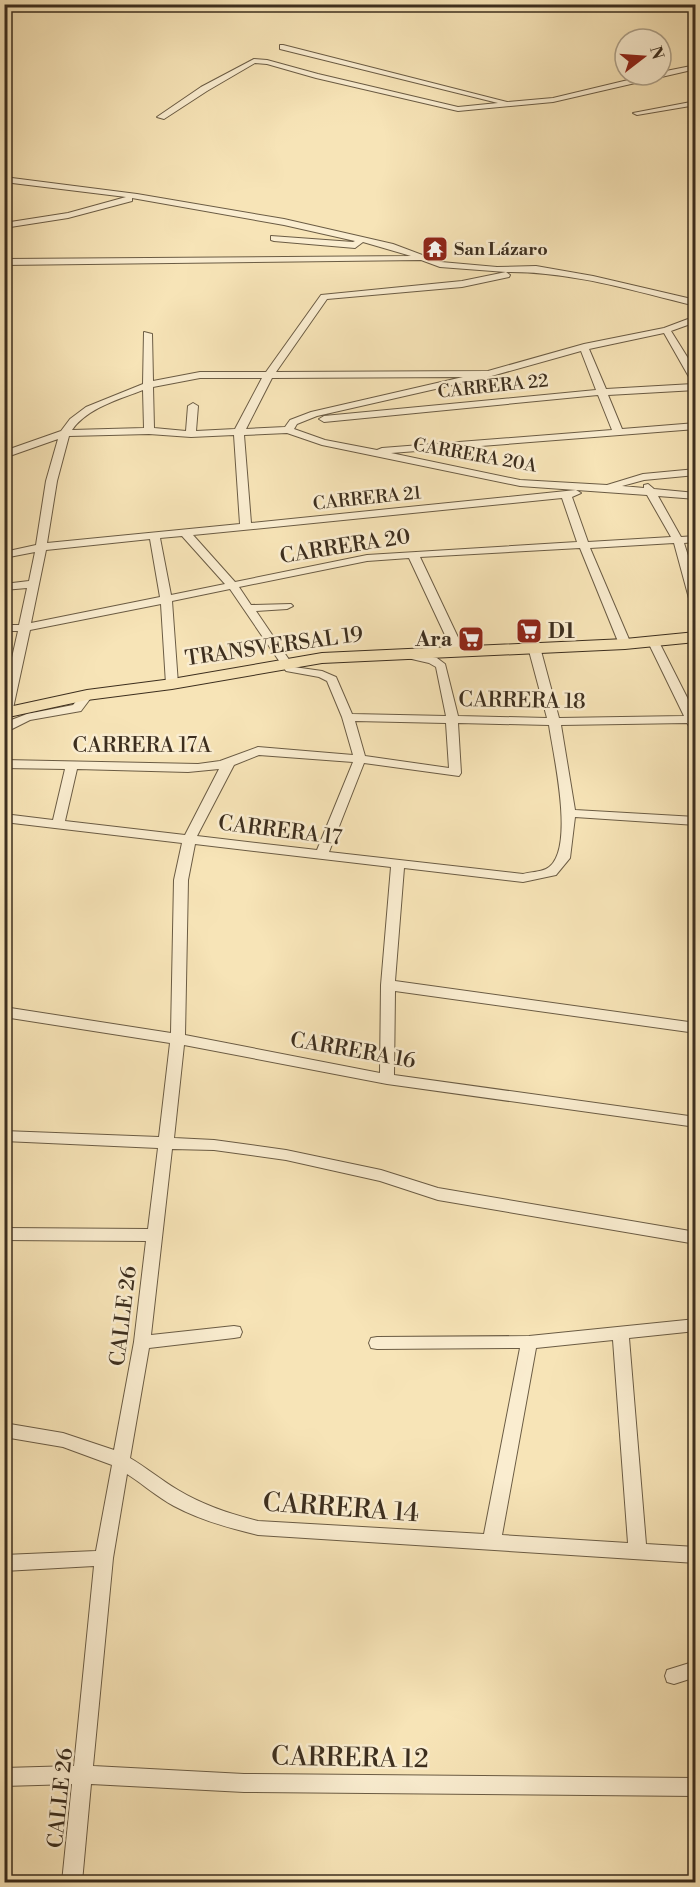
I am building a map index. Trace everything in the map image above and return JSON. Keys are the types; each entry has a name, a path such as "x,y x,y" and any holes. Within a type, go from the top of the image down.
{"main road":[{"name":"TRANSVERSAL 19","path":"5,719 87,695 172,684 285,663 396,653 625,644 696,638"}],"street":[{"path":"283,47 514,105"},
{"path":"161,117 204,88 254,61 267,62 316,76 458,109 514,105 572,96 613,85"},
{"path":"673,72 696,67"},
{"path":"637,113 694,99"},
{"path":"4,179 137,196 361,238 440,264 496,270 536,269 593,279 696,303"},
{"path":"4,226 68,215 137,196"},
{"path":"274,238 355,245 361,238"},
{"path":"4,262 422,259"},
{"path":"246,527 239,432 268,376 324,297 462,284 536,269"},
{"path":"291,426 314,414 488,374 584,347 666,330 696,320"},
{"path":"666,330 685,359 696,382"},
{"path":"147,334 149,431"},
{"path":"584,347 618,432"},
{"path":"5,719 41,547 49,489 65,433 73,421 90,410 148,386 200,375 488,374"},
{"name":"CARRERA 22","path":"65,433 239,432 602,392 696,387"},
{"path":"191,434 193,406"},
{"name":"CARRERA 20A","path":"291,426 322,442 520,483 696,496"},
{"path":"365,452 696,426"},
{"path":"4,455 65,433"},
{"name":"CARRERA 21","path":"4,555 41,547 155,538 595,492 643,477 696,472"},
{"path":"643,477 678,540 691,572 696,602"},
{"path":"566,494 584,546 625,644"},
{"path":"186,534 233,585 290,669 297,672 329,675 348,717 360,759 321,855"},
{"path":"155,538 166,598 172,684"},
{"name":"CARRERA 20","path":"4,628 25,628 367,558 696,538"},
{"path":"413,554 458,650"},
{"path":"4,587 33,584"},
{"path":"250,608 287,606"},
{"path":"654,642 695,722"},
{"path":"534,647 554,722 569,813 696,821"},
{"path":"396,653 433,660 441,666 452,718"},
{"name":"CARRERA 18","path":"348,717 554,722 695,722"},
{"name":"CARRERA 17A","path":"4,764 211,767 258,751 360,759 455,773 452,718"},
{"name":"CALLE 26","path":"72,1882 104,1558 142,1342 178,1039 182,880 189,840 230,762"},
{"path":"58,824 72,765"},
{"name":"CARRERA 17","path":"4,818 523,878 551,872 564,858 569,813"},
{"path":"387,1079 388,985 398,863"},
{"path":"388,985 696,1028"},
{"name":"CARRERA 16","path":"4,1012 178,1039 387,1079 696,1122"},
{"path":"4,1136 214,1145 286,1155 381,1176 438,1194 696,1238"},
{"path":"4,1234 154,1235"},
{"path":"377,1343 529,1342 696,1325"},
{"path":"142,1342 234,1332"},
{"path":"620,1332 638,1553"},
{"path":"492,1541 529,1342"},
{"name":"CARRERA 14","path":"4,1430 45,1434 73,1441 121,1461 170,1495 215,1518 258,1528 696,1555"},
{"path":"4,1563 104,1558"},
{"path":"674,1676 696,1670"},
{"name":"CARRERA 12","path":"4,1777 83,1775 244,1783 696,1787"}],"place":[{"name":"San Lázaro","path":"435,249"},
{"name":"D1","path":"529,631"},
{"name":"Ara","path":"471,639"}]}
